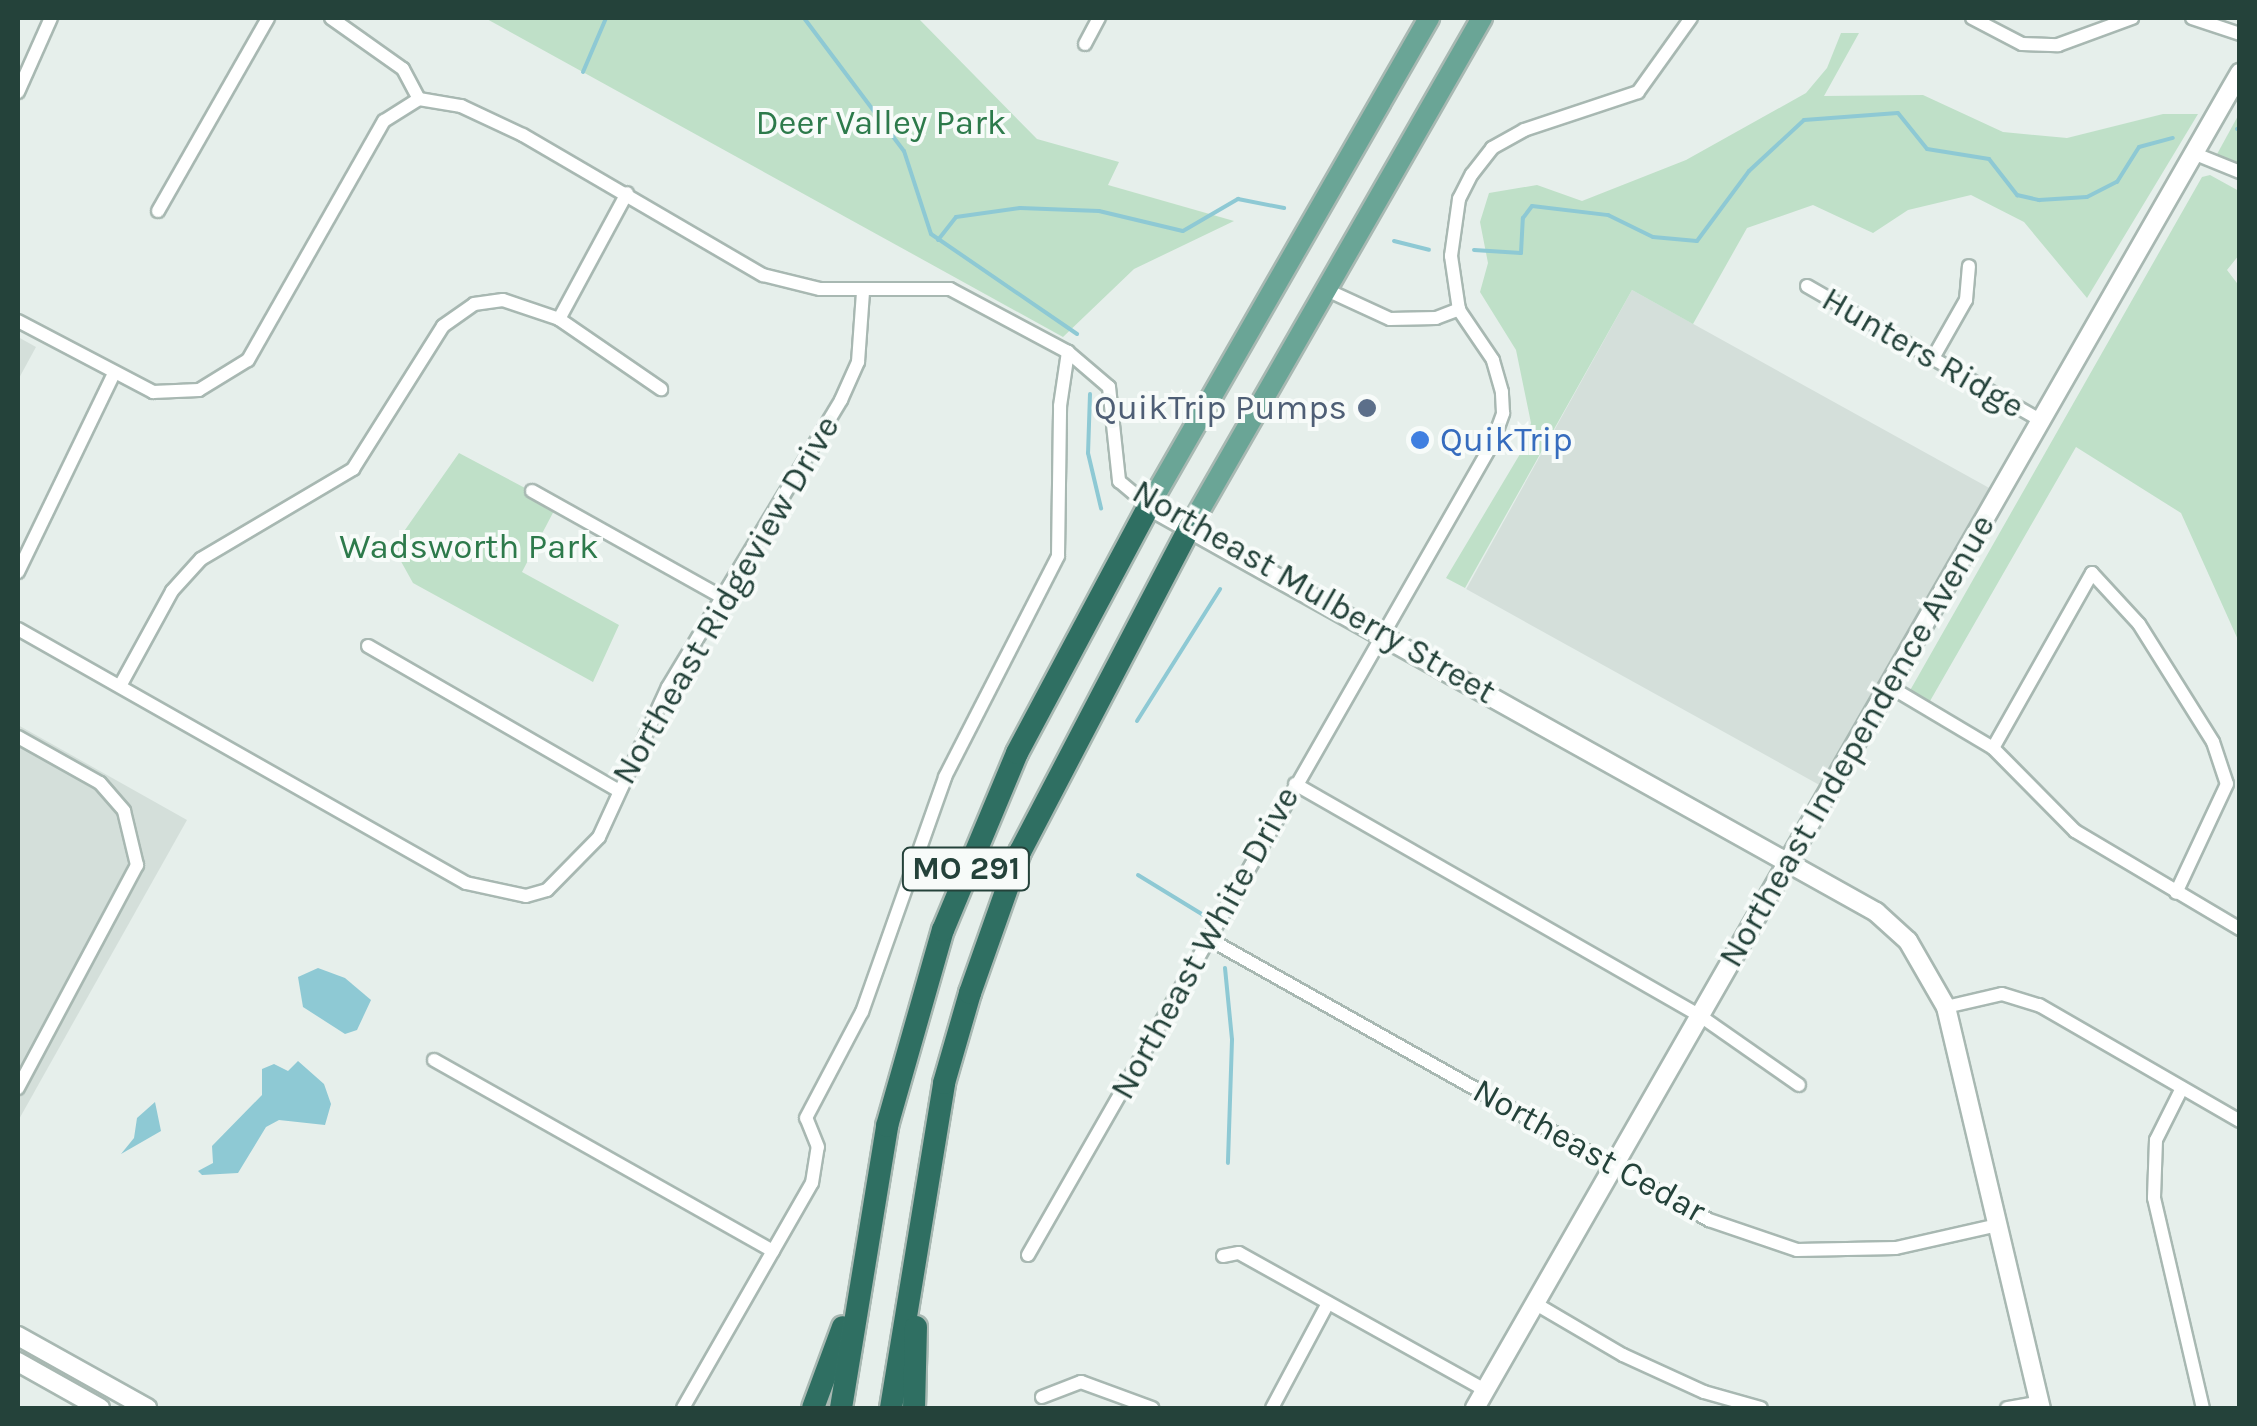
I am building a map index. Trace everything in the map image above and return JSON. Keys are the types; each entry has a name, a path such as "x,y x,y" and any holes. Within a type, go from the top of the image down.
{"highway":[{"name":"MO 291","path":"841,1408 887,1126 943,930 1017,752 1149,506"},
{"name":"MO 291","path":"891,1408 944,1083 1020,852 1190,527"},
{"path":"914,1408 921,1213"},
{"path":"813,1408 864,1262"}],"main road":[{"name":"MO 291","path":"1149,506 1429,18"},
{"name":"MO 291","path":"1190,527 1329,291 1482,18"}],"street":[{"path":"18,92 51,18"},
{"path":"158,211 268,18"},
{"path":"18,321 153,392 200,390 248,360 384,121 419,99 403,68 331,18"},
{"path":"1085,44 1100,18"},
{"path":"1329,291 1390,318 1436,318 1458,309 1451,256 1459,199 1492,148 1524,130 1638,92 1691,18"},
{"path":"1972,18 2022,44 2058,45 2132,18"},
{"path":"2192,18 2240,34"},
{"name":"Northeast Independence Avenue","path":"1475,1408 1698,1015 1892,688 2040,420 2240,74"},
{"name":"Northeast Mulberry Street","path":"419,99 462,106 627,193 763,274 862,292 950,290 1068,352 1092,366 1109,387 1119,481 1149,506 1383,631 1887,922 1915,952 1946,1007 2041,1405"},
{"path":"2194,153 2240,172"},
{"path":"559,319 627,193"},
{"path":"1934,358 1966,300 1969,266"},
{"name":"Hunters Ridge","path":"1807,286 2040,420"},
{"name":"Northeast Ridgeview Drive","path":"18,629 466,883 511,894 536,893 560,879 598,837 617,790 720,596 841,400 858,362 862,292"},
{"path":"120,686 172,591 201,559 354,469 453,316 486,300 503,300 559,319 661,388"},
{"name":"Northeast White Drive","path":"1028,1255 1210,939 1294,784 1492,444 1503,413 1492,360 1458,309"},
{"path":"684,1408 812,1183 818,1147 806,1118 862,1012 945,777 1058,556 1060,406 1068,352"},
{"path":"18,572 114,374"},
{"path":"532,491 720,596"},
{"path":"1992,748 2092,572 2139,624 2213,742 2227,784 2176,894"},
{"path":"368,646 617,790"},
{"path":"1892,688 1992,748 2075,831 2240,929"},
{"path":"18,737 100,782 124,810 137,865 18,1088"},
{"path":"1294,784 1698,1015 1798,1085"},
{"name":"Northeast Cedar","path":"1210,939 1709,1220 1797,1250 1896,1248 1998,1224"},
{"path":"1946,1007 2002,994 2039,1005 2240,1121"},
{"path":"434,1060 774,1251"},
{"path":"2182,1088 2156,1140 2154,1198 2203,1408"},
{"path":"1222,1256 1239,1253 1486,1390"},
{"path":"1272,1408 1328,1303"},
{"path":"1536,1304 1639,1362 1704,1392 1761,1408"},
{"path":"18,1336 146,1408"},
{"path":"18,1362 100,1408"},
{"path":"1042,1397 1082,1382 1152,1408"},
{"path":"2008,1408 2041,1405"}],"shaded area":[{"path":"1632,290 1990,488 1824,787 1466,589"},
{"path":"18,337 36,347 18,380"},
{"path":"18,725 187,820 18,1121"}],"green space":[{"name":"Deer Valley Park","path":"485,18 918,18 1037,139 1119,162 1108,185 1234,221 1134,269 1063,337"},
{"path":"1841,33 1859,33 1824,96 1923,95 2003,132 2067,138 2163,114 2198,114 2087,298 2024,222 1971,195 1908,210 1873,233 1813,205 1747,228 1693,324 1632,290 1465,588 1446,578 1523,449 1531,423 1516,350 1480,292 1488,263 1480,222 1489,193 1537,185 1582,201 1686,160 1806,93 1827,68"},
{"path":"2239,114 2239,174 2216,156"},
{"path":"2210,175 2239,191 2239,255 2227,270 2240,287 2239,642 2181,513 2076,447 1926,708 1908,694 2202,177"},
{"name":"Wadsworth Park","path":"459,453 557,505 522,572 619,625 593,682 413,583 393,547"}],"water":[{"path":"318,968 345,978 371,1000 357,1030 345,1034 303,1007 298,977"},
{"path":"298,1061 324,1084 331,1104 325,1125 279,1120 266,1127 238,1173 202,1175 198,1171 213,1163 212,1146 262,1095 262,1069 274,1064 288,1071"},
{"path":"155,1102 161,1131 121,1154 134,1138 137,1118"}],"waterway":[{"path":"583,72 606,18"},
{"path":"804,18 904,151 931,234 1077,334"},
{"path":"1474,250 1521,253 1523,218 1532,206 1608,215 1653,237 1697,241 1749,171 1804,120 1898,113 1927,149 1989,159 2017,195 2039,200 2087,197 2117,182 2139,147 2173,138"},
{"path":"938,240 956,217 1020,208 1099,211 1183,231 1238,199 1284,208"},
{"path":"1394,241 1429,250"},
{"path":"1090,394 1088,453 1101,508"},
{"path":"1137,721 1220,589"},
{"path":"1138,875 1205,916"},
{"path":"1225,968 1232,1040 1228,1163"}],"place":[{"name":"QuikTrip Pumps","path":"1367,408"},
{"name":"QuikTrip","path":"1420,440"}]}
